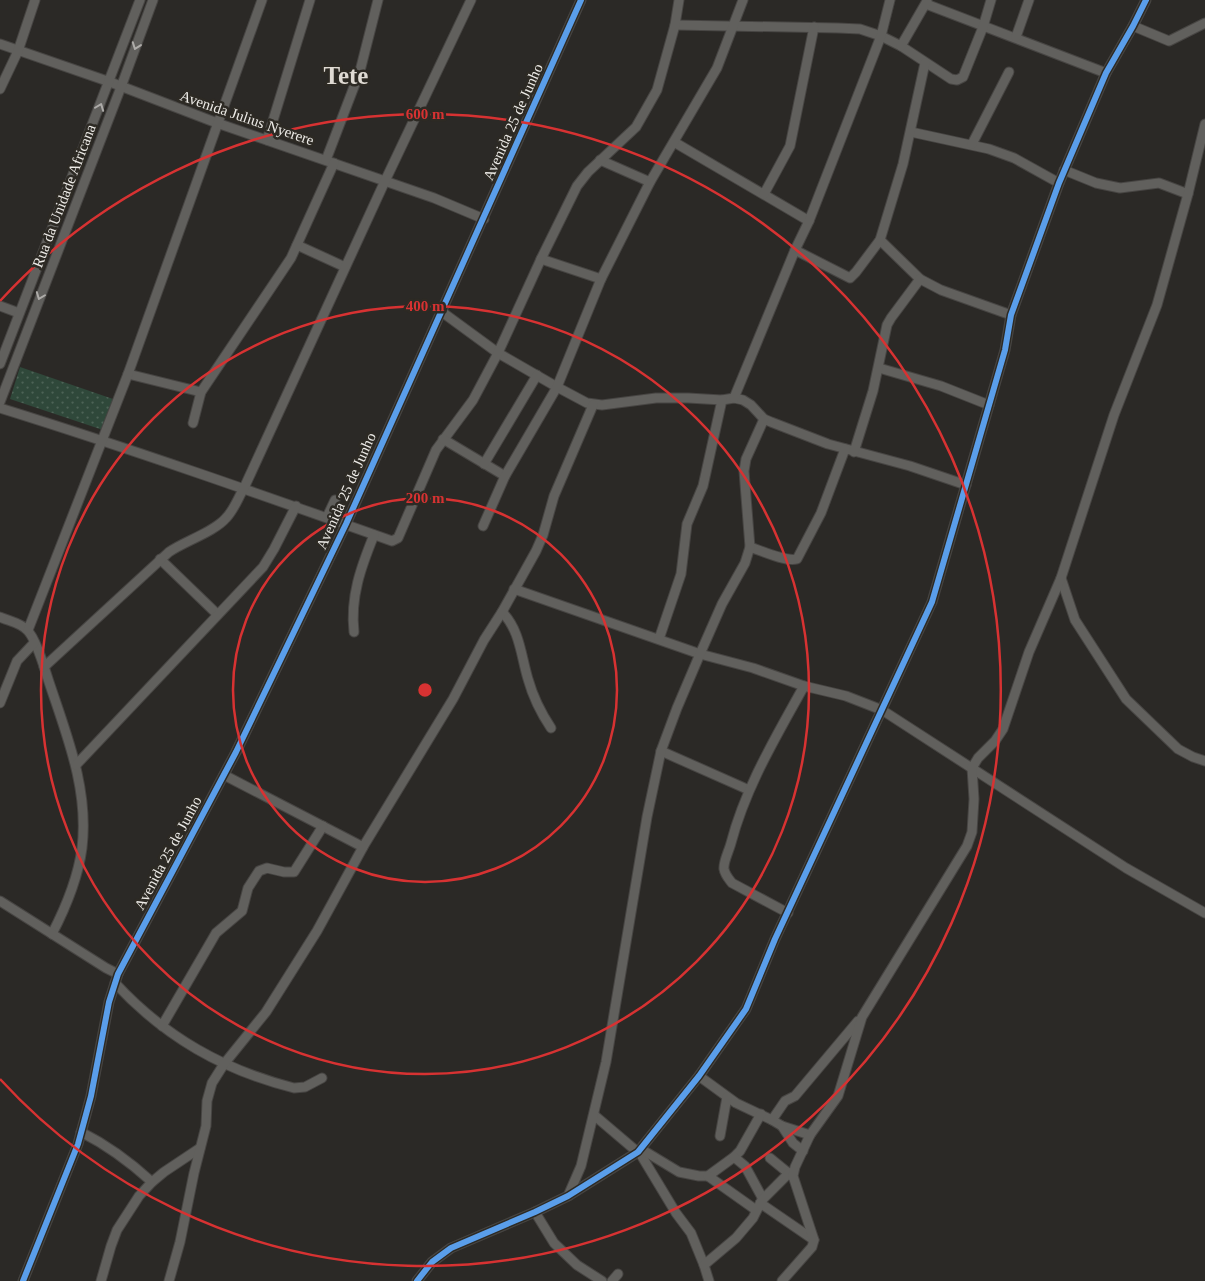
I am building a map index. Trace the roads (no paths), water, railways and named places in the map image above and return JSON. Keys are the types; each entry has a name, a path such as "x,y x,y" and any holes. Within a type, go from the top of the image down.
{"street":[{"path":"0,89 18,51 35,0"},
{"name":"Rua da Unidade Africana","path":"0,364 140,0"},
{"name":"Rua da Unidade Africana","path":"0,402 153,0"},
{"path":"28,630 128,374 262,0"},
{"path":"267,140 310,0"},
{"path":"193,423 201,392 267,294 297,244 330,162 360,71 378,0"},
{"path":"44,667 160,559 183,543 220,524 227,517 244,488 385,181 471,0"},
{"name":"Avenida 25 de Junho","path":"23,1281 78,1144 105,1022 117,978 224,775 346,524 581,0"},
{"path":"0,408 244,488 392,541 398,538 430,463 443,438 473,400 498,353 577,186 600,160 636,127 658,90 675,25 679,0"},
{"path":"483,526 505,476 557,387 600,279 650,182 717,68 743,0"},
{"path":"734,398 795,250 809,221 882,36 890,0"},
{"path":"675,25 860,29 882,36 951,78 960,79 963,77 983,27 990,0"},
{"path":"1016,37 1029,0"},
{"path":"417,1281 432,1262 451,1248 568,1196 639,1150 699,1076 746,1008 932,602 1007,344 1011,315 1059,182 1106,72 1146,0"},
{"path":"901,46 927,2 983,27 1016,37 1106,72"},
{"path":"1133,26 1169,41 1205,22"},
{"path":"764,194 790,146 814,27"},
{"name":"Avenida Julius Nyerere","path":"0,44 110,82 217,123 434,198 484,219"},
{"path":"795,250 850,278 880,240 890,212 911,132 925,63"},
{"path":"972,144 1009,72"},
{"path":"772,1120 785,1101 795,1096 862,1017 967,846 972,832 974,799 972,768 978,758 995,741 1002,729 1029,652 1061,578 1114,415 1157,305 1188,194 1205,124"},
{"path":"911,132 989,149 1014,158 1059,182"},
{"path":"674,142 809,221"},
{"path":"600,160 650,182"},
{"path":"1064,170 1096,183 1120,188 1163,184 1188,194"},
{"path":"880,240 920,279 941,290 1011,315"},
{"path":"297,244 345,268"},
{"path":"541,259 600,279"},
{"path":"750,547 784,558 795,560 797,558 821,513 850,450 879,368 887,325 920,279"},
{"path":"0,306 19,313"},
{"path":"442,312 498,353 593,405 664,398 722,400 734,398 743,400 751,405 764,419 850,450 910,466 966,485"},
{"path":"879,368 940,386 989,405"},
{"path":"128,374 201,392"},
{"path":"484,464 537,375"},
{"path":"659,639 681,574 687,524 703,486 722,400"},
{"path":"169,1281 180,1242 206,1126 208,1092 212,1083 224,1064 266,1012 317,931 363,847 453,699 484,640 502,612 543,535 554,496 593,405"},
{"path":"568,1196 581,1166 614,1020 647,817 661,751 676,708 722,604 745,563 750,547 744,471 746,459 764,419"},
{"path":"443,438 505,476"},
{"path":"327,517 334,500"},
{"path":"76,765 263,567 296,506"},
{"path":"354,632 352,608 356,585 374,534"},
{"path":"160,559 217,614"},
{"path":"1061,578 1075,620 1126,699 1178,749 1205,761"},
{"path":"514,589 700,654 753,668 804,686 846,696 882,710 1126,868 1205,913"},
{"path":"502,612 510,620 513,627 528,681 541,711 551,728"},
{"path":"0,617 28,630 34,643 44,667 76,765 83,807 82,848 74,883 52,934"},
{"path":"0,703 17,662 34,643"},
{"path":"788,913 732,883 724,869 736,826 749,790 780,726 804,686"},
{"path":"661,751 749,790"},
{"path":"224,775 363,847"},
{"path":"162,1026 216,933 242,911 248,888 259,871 267,868 294,872 322,826"},
{"path":"0,901 106,968 117,978 126,994 162,1026 190,1046 224,1064 294,1088 305,1087 322,1078"},
{"path":"704,1265 736,1238 753,1218 760,1204 791,1175 810,1135 838,1096 862,1017"},
{"path":"699,1076 727,1097 782,1126 810,1135"},
{"path":"720,1136 727,1097"},
{"path":"594,1114 639,1150 679,1172 708,1176 760,1204 814,1240"},
{"path":"708,1176 734,1157 761,1114"},
{"path":"782,1126 793,1142 803,1151"},
{"path":"81,1132 112,1149 135,1166 152,1182"},
{"path":"101,1281 117,1230 139,1196 170,1167 200,1148"},
{"path":"639,1150 676,1214 691,1233 709,1281"},
{"path":"734,1157 745,1166 760,1204"},
{"path":"770,1158 791,1175 814,1240 812,1247 782,1281"},
{"path":"535,1212 554,1243 578,1265 602,1281"}],"district":[{"name":"Tete","path":"346,75"}]}
